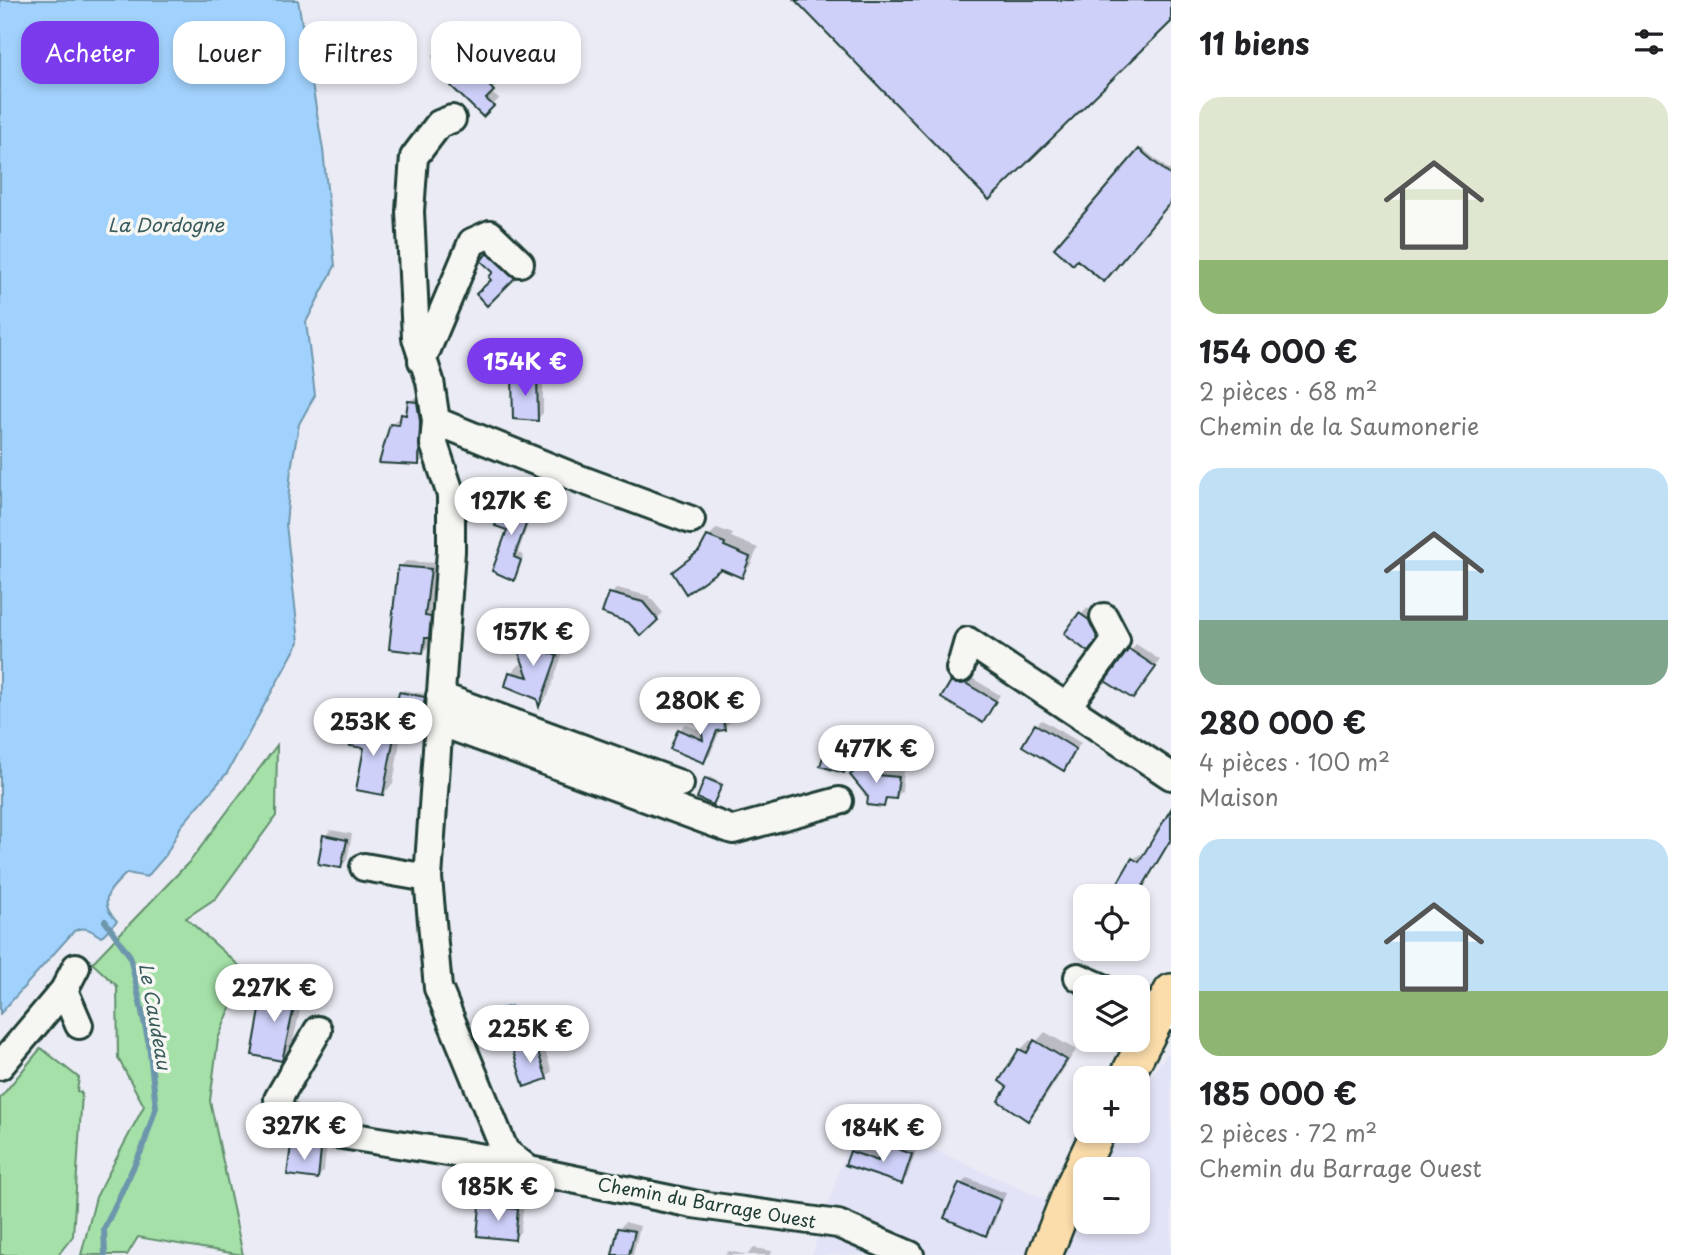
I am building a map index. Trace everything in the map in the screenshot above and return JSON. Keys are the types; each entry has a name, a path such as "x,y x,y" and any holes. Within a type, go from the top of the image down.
{"main road":[{"path":"1132,1066 1160,1006"},
{"path":"1045,1255 1093,1143"}],"street":[{"path":"318,1030 278,1099 281,1111 294,1124 336,1134 491,1159 505,1151 438,988 428,878 451,551 451,495 434,444 436,421 430,381 419,349 410,211 414,157 439,124 452,119"},
{"path":"419,349 472,242 490,234 520,263"},
{"path":"436,421 577,478 691,520"},
{"path":"1054,708 1116,640 1104,617"},
{"path":"960,669 968,641 1054,708 1171,776"},
{"path":"440,709 680,784"},
{"path":"440,709 733,831 839,802"},
{"path":"364,867 428,878"},
{"path":"0,1066 70,979 79,1025"},
{"name":"Chemin du Barrage Ouest","path":"505,1151 529,1170 693,1203 838,1224 909,1255"}],"shaded area":[{"path":"1171,1050 1171,1255 812,1255 857,1115 1046,1200 1073,1168 1073,1234 1150,1234 1150,1157 1082,1157 1094,1143 1150,1143 1150,1075"}],"green space":[{"path":"277,745 276,816 216,898 186,918 245,971 218,1039 210,1101 243,1255 138,1237 127,1255 81,1255 96,1197 144,1106 118,1058 117,986 92,963 191,860"},
{"path":"41,1048 79,1078 77,1091 82,1093 73,1236 58,1255 0,1255 0,1098"}],"water":[{"name":"La Dordogne","path":"0,0 298,0 302,21 299,21 299,84 312,84 323,150 335,266 306,322 315,395 299,424 291,469 286,524 299,642 227,773 181,826 166,855 147,877 127,873 111,890 106,901 107,907 117,921 101,937 85,929 74,931 0,1014"},
{"path":"511,1006 522,1035 505,1040 494,1011"}],"building":[{"path":"795,0 1171,0 1171,22 989,200"},
{"path":"488,84 494,91 486,99 494,106 483,117 451,86"},
{"path":"1139,149 1171,176 1171,202 1104,282 1077,260 1073,265 1054,248"},
{"path":"487,253 515,278 487,306 476,294 491,280 489,277 493,272 481,261"},
{"path":"512,376 537,376 538,421 513,419"},
{"path":"408,401 417,402 420,421 419,465 379,463 390,424 399,425 401,414 406,415"},
{"path":"505,499 532,508 514,557 521,560 514,581 492,571 507,530 495,526"},
{"path":"707,536 750,557 742,578 721,569 686,594 672,572 699,551"},
{"path":"398,566 431,569 425,616 431,617 429,638 425,638 423,653 389,649"},
{"path":"609,593 643,602 658,620 641,636 629,623 602,613"},
{"path":"1079,613 1089,620 1098,639 1088,652 1064,634"},
{"path":"527,635 553,644 550,653 557,656 539,707 537,699 505,686 509,672 528,677 516,645 519,639"},
{"path":"1129,649 1156,667 1133,699 1105,681"},
{"path":"951,681 956,684 965,683 996,701 983,723 941,698"},
{"path":"399,692 425,697 422,713 396,708"},
{"path":"722,710 725,730 717,731 704,763 670,749 678,729 703,740 699,712"},
{"path":"1035,724 1076,749 1064,771 1022,746"},
{"path":"355,725 395,732 383,795 356,790 364,748 350,746"},
{"path":"829,739 851,745 844,773 820,766"},
{"path":"867,762 877,775 899,777 896,799 886,798 884,807 867,805 868,797 850,775"},
{"path":"705,778 722,785 713,805 697,798"},
{"path":"1171,809 1171,839 1144,884 1117,884 1132,858 1139,862"},
{"path":"323,835 347,840 341,868 318,864"},
{"path":"264,988 297,994 282,1061 252,1055"},
{"path":"1034,1040 1067,1060 1028,1121 998,1101 1007,1087 999,1081 1019,1049 1027,1053"},
{"path":"535,1043 547,1079 524,1087 513,1051"},
{"path":"884,1144 912,1154 902,1184 845,1165 850,1151 878,1161"},
{"path":"291,1145 321,1150 318,1179 287,1175"},
{"path":"959,1183 1001,1200 986,1236 944,1218"},
{"path":"480,1206 518,1209 515,1240 477,1236"},
{"path":"618,1228 635,1231 629,1255 612,1255"}],"waterway":[{"name":"Le Caudeau","path":"105,921 130,956 149,1044 156,1107 143,1147 104,1229 105,1255"}]}
